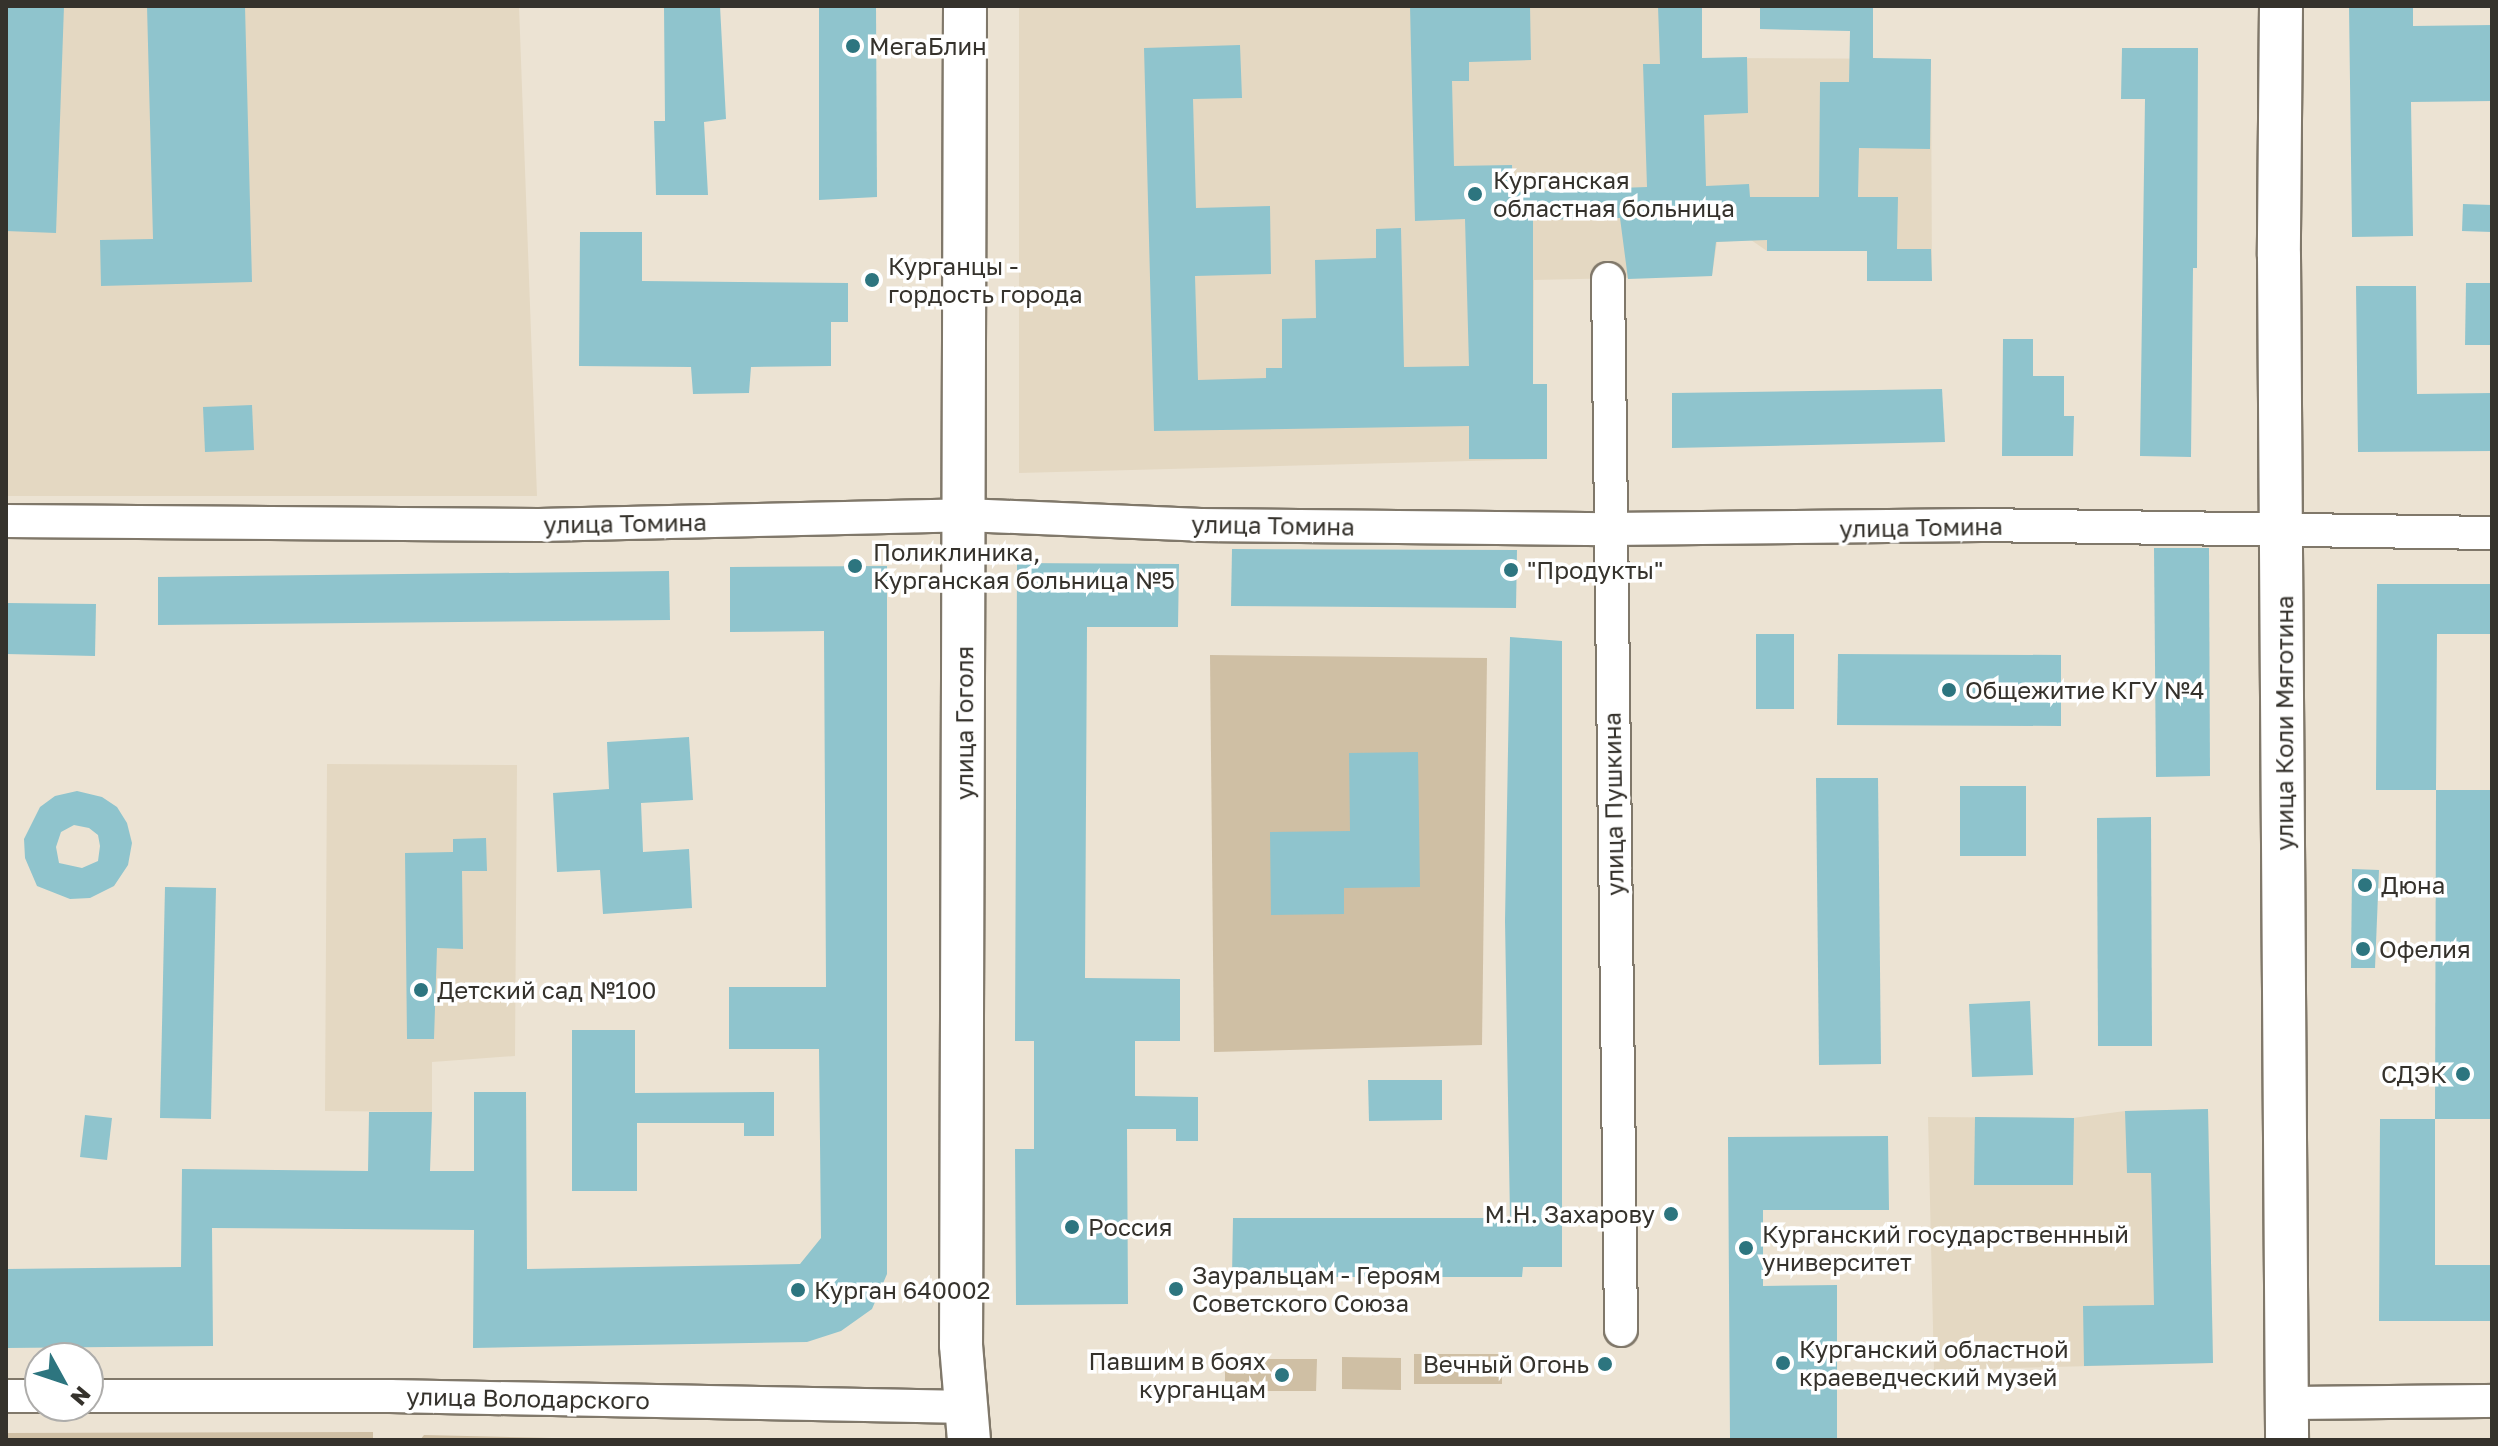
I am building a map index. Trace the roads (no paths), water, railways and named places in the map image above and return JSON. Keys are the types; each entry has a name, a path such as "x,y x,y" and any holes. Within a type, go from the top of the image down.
{"main road":[{"name":"улица Гоголя","path":"965,6 961,1345 969,1424"},
{"name":"улица Коли Мяготина","path":"2281,6 2279,256 2286,1422"}],"street":[{"name":"улица Пушкина","path":"1608,279 1621,1330"},
{"name":"улица Томина","path":"6,521 539,525 965,515 1201,525 1609,529 1981,525 2492,533"},
{"name":"улица Володарского","path":"104,1396 390,1396 969,1424"},
{"path":"2286,1422 2492,1401"}],"place":[{"name":"МегаБлин","path":"853,46"},
{"name":"Курганская областная больница","path":"1475,194"},
{"name":"Курганцы - гордость города","path":"872,280"},
{"name":"Поликлиника, Курганская больница №5","path":"855,566"},
{"name":"\"Продукты\"","path":"1511,570"},
{"name":"Общежитие КГУ №4","path":"1949,690"},
{"name":"Дюна","path":"2365,885"},
{"name":"Офелия","path":"2363,949"},
{"name":"Детский сад №100","path":"421,990"},
{"name":"СДЭК","path":"2463,1074"},
{"name":"М.Н. Захарову","path":"1671,1214"},
{"name":"Россия","path":"1072,1227"},
{"name":"Курганский государственнный университет","path":"1746,1248"},
{"name":"Зауральцам - Героям Советского Союза","path":"1176,1289"},
{"name":"Курган 640002","path":"798,1290"},
{"name":"Курганский областной краеведческий музей","path":"1783,1363"},
{"name":"Вечный Огонь","path":"1605,1364"},
{"name":"Павшим в боях курганцам","path":"1282,1375"}]}
